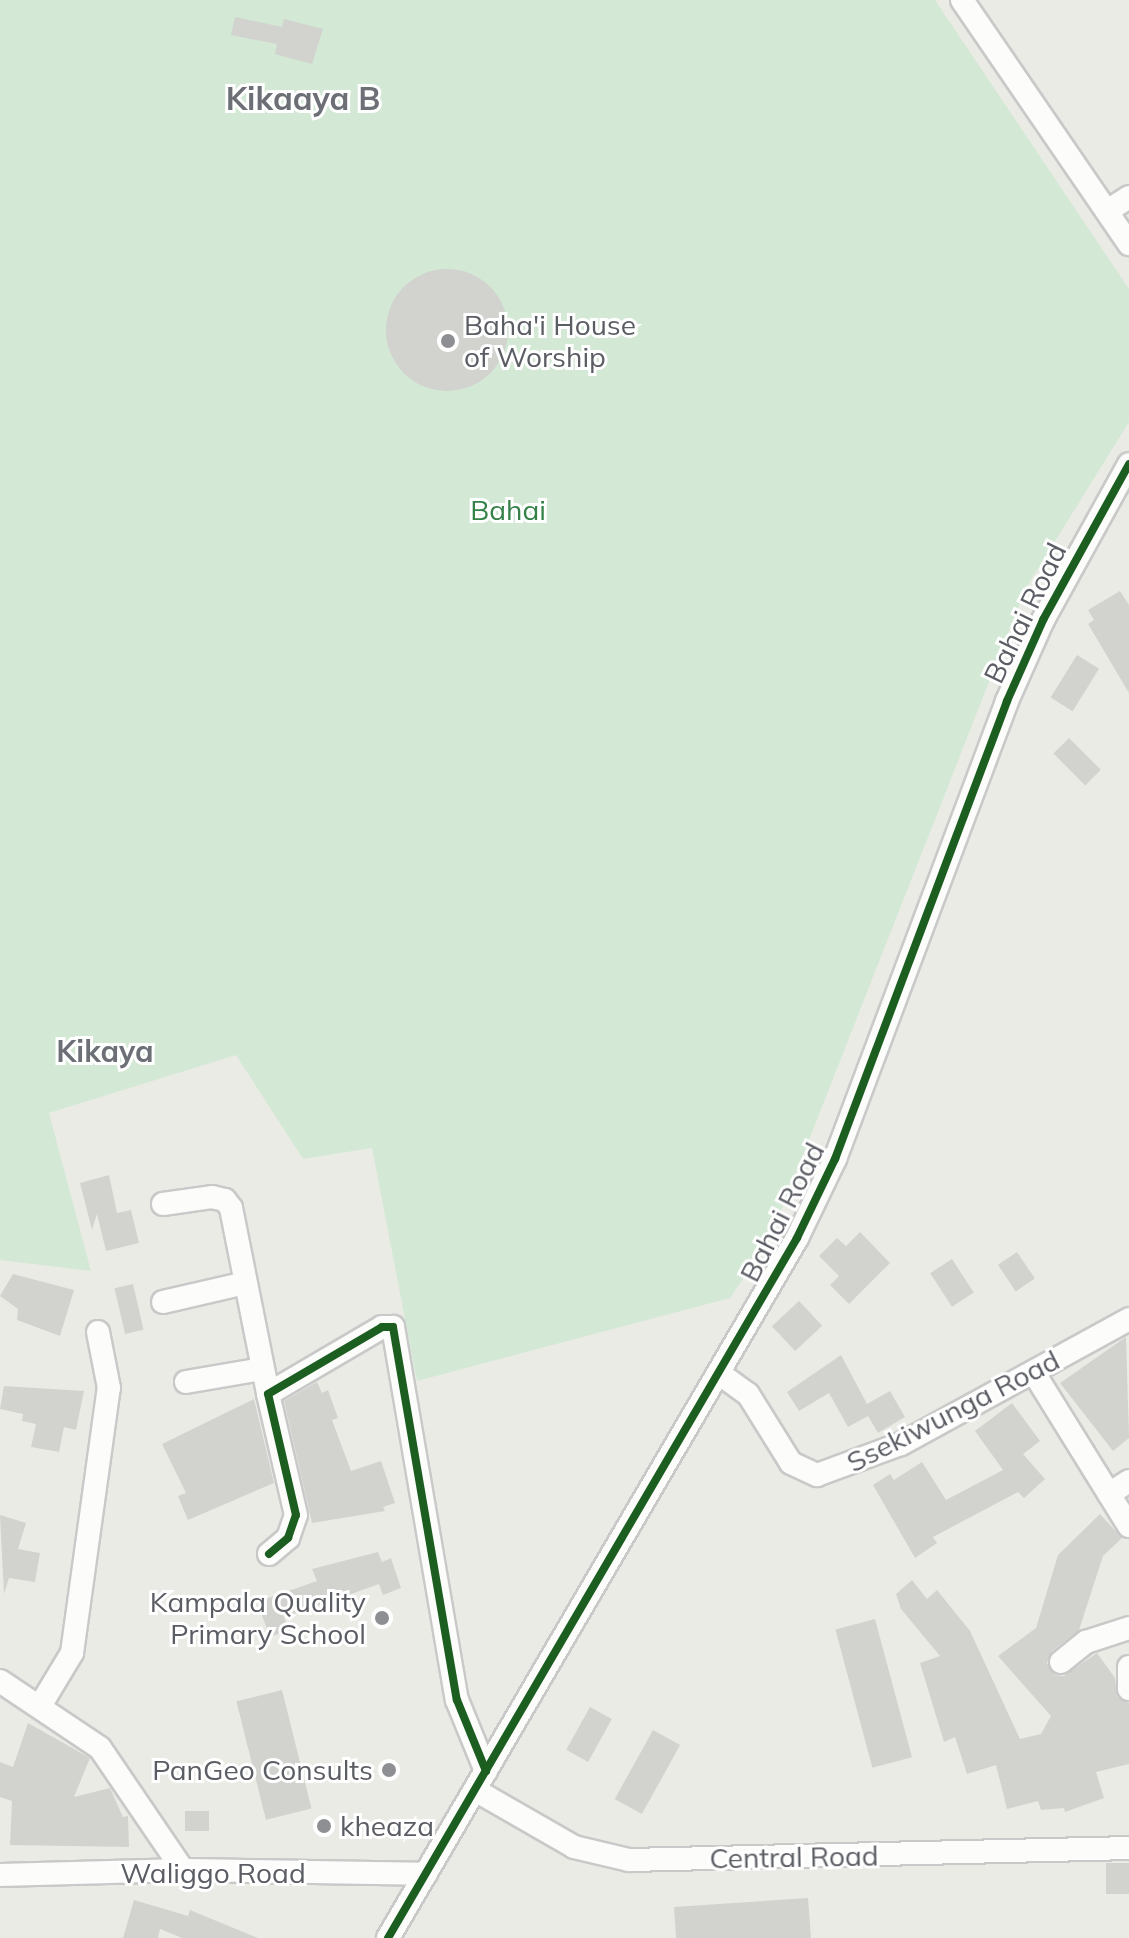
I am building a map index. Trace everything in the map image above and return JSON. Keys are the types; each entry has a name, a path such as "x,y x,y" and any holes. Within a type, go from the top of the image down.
{"street":[{"path":"962,0 1109,210 1129,244"},
{"path":"1109,210 1129,197"},
{"name":"Bahai Road","path":"388,1938 720,1374 835,1159 1007,701 1043,620 1129,464"},
{"path":"163,1204 225,1200 296,1515 288,1538 269,1554"},
{"path":"163,1302 245,1283"},
{"name":"Ssekiwunga Road","path":"720,1374 748,1394 791,1463 817,1475 878,1456 1129,1319"},
{"path":"268,1394 382,1327 393,1327 457,1700 480,1780"},
{"path":"40,1706 72,1653 109,1388 98,1332"},
{"path":"186,1382 262,1369"},
{"path":"1034,1373 1129,1526"},
{"path":"1109,1494 1129,1481"},
{"path":"1061,1662 1086,1642 1129,1628"},
{"path":"1129,1667 1129,1689"},
{"path":"0,1681 85,1734 117,1767 183,1870"},
{"name":"Central Road","path":"480,1780 574,1847 629,1860 1129,1848"},
{"name":"Waliggo Road","path":"0,1875 183,1870 426,1874"}],"green space":[{"name":"Bahai","path":"0,0 935,0 1129,289 1129,422 1026,588 770,1239 730,1298 417,1381 372,1148 303,1159 236,1055 49,1113 91,1271 0,1260"}],"building":[{"path":"235,17 282,27 284,19 323,29 312,64 275,54 277,44 231,35"},
{"name":"Baha'i House of Worship","path":"447,269 470,274 490,287 503,307 508,330 503,353 490,373 470,386 447,391 424,386 404,373 391,353 386,330 391,307 404,287 424,274"},
{"path":"1120,591 1129,605 1129,693 1088,624 1094,620 1088,610"},
{"path":"1077,655 1099,669 1073,711 1051,697"},
{"path":"1069,738 1101,770 1085,785 1053,754"},
{"path":"109,1175 117,1213 131,1210 139,1243 106,1251 97,1214 92,1230 80,1183"},
{"path":"860,1232 890,1263 849,1304 830,1285 839,1276 819,1256 837,1238 846,1246"},
{"path":"1017,1252 1035,1279 1016,1291 998,1265"},
{"path":"952,1259 974,1293 952,1307 930,1273"},
{"path":"13,1274 74,1290 60,1336 17,1320 18,1309 0,1296"},
{"path":"133,1284 144,1330 125,1334 114,1288"},
{"path":"799,1301 822,1326 795,1351 772,1326"},
{"path":"1126,1337 1129,1438 1113,1451 1060,1383"},
{"path":"841,1355 867,1404 890,1391 905,1417 878,1433 868,1416 848,1427 829,1393 799,1411 787,1392"},
{"path":"317,1382 322,1393 328,1390 338,1418 332,1420 351,1471 381,1461 395,1503 383,1507 385,1511 312,1523 284,1401"},
{"path":"4,1386 84,1391 76,1430 64,1427 59,1452 31,1447 36,1424 22,1421 23,1414 0,1409"},
{"path":"254,1399 274,1483 188,1520 178,1496 186,1493 162,1444"},
{"path":"1012,1403 1040,1441 1023,1454 1045,1479 1024,1498 1018,1492 933,1537 937,1543 915,1558 873,1485 890,1474 894,1480 922,1462 946,1500 1003,1470 975,1431"},
{"path":"1100,1514 1122,1538 1103,1556 1079,1630 1052,1651 1047,1663 1055,1675 1064,1676 1097,1653 1115,1678 1117,1697 1129,1703 1129,1764 1096,1772 1104,1798 1065,1812 1064,1808 1041,1810 1038,1801 1007,1809 996,1765 967,1774 955,1737 944,1742 920,1663 940,1656 901,1609 896,1594 912,1580 927,1599 937,1590 970,1631 1020,1739 1041,1734 1051,1716 998,1656 1036,1628 1058,1555"},
{"path":"0,1515 26,1523 18,1549 40,1553 35,1582 9,1578 4,1594"},
{"path":"378,1552 382,1562 391,1558 401,1588 383,1595 379,1584 340,1598 343,1608 326,1614 322,1604 284,1617 289,1630 270,1637 257,1602 317,1581 312,1569"},
{"path":"875,1619 912,1757 872,1768 835,1630"},
{"path":"282,1690 312,1808 266,1820 236,1701"},
{"path":"590,1707 612,1719 588,1762 566,1750"},
{"path":"28,1723 90,1758 74,1797 110,1788 123,1817 128,1816 129,1847 10,1845 12,1801 0,1797 0,1762 13,1767"},
{"path":"653,1730 680,1745 642,1814 615,1799"},
{"path":"185,1811 209,1811 209,1831 185,1831"},
{"path":"1106,1863 1129,1863 1129,1894 1106,1894"},
{"path":"808,1898 811,1938 676,1938 674,1907"},
{"path":"134,1900 188,1916 190,1910 258,1938 182,1938 160,1929 158,1938 123,1938"}],"cycle path":[{"path":"388,1938 797,1238 835,1159 1007,701 1043,620 1129,464"},
{"path":"269,1554 288,1538 296,1515 268,1394 382,1327 393,1327 457,1700 486,1771"}],"place":[{"name":"Baha'i House of Worship","path":"448,341"},
{"name":"Kampala Quality Primary School","path":"382,1618"},
{"name":"PanGeo Consults","path":"389,1770"},
{"name":"kheaza","path":"324,1826"}],"district":[{"name":"Kikaaya B","path":"303,98"},
{"name":"Kikaya","path":"105,1051"}]}
